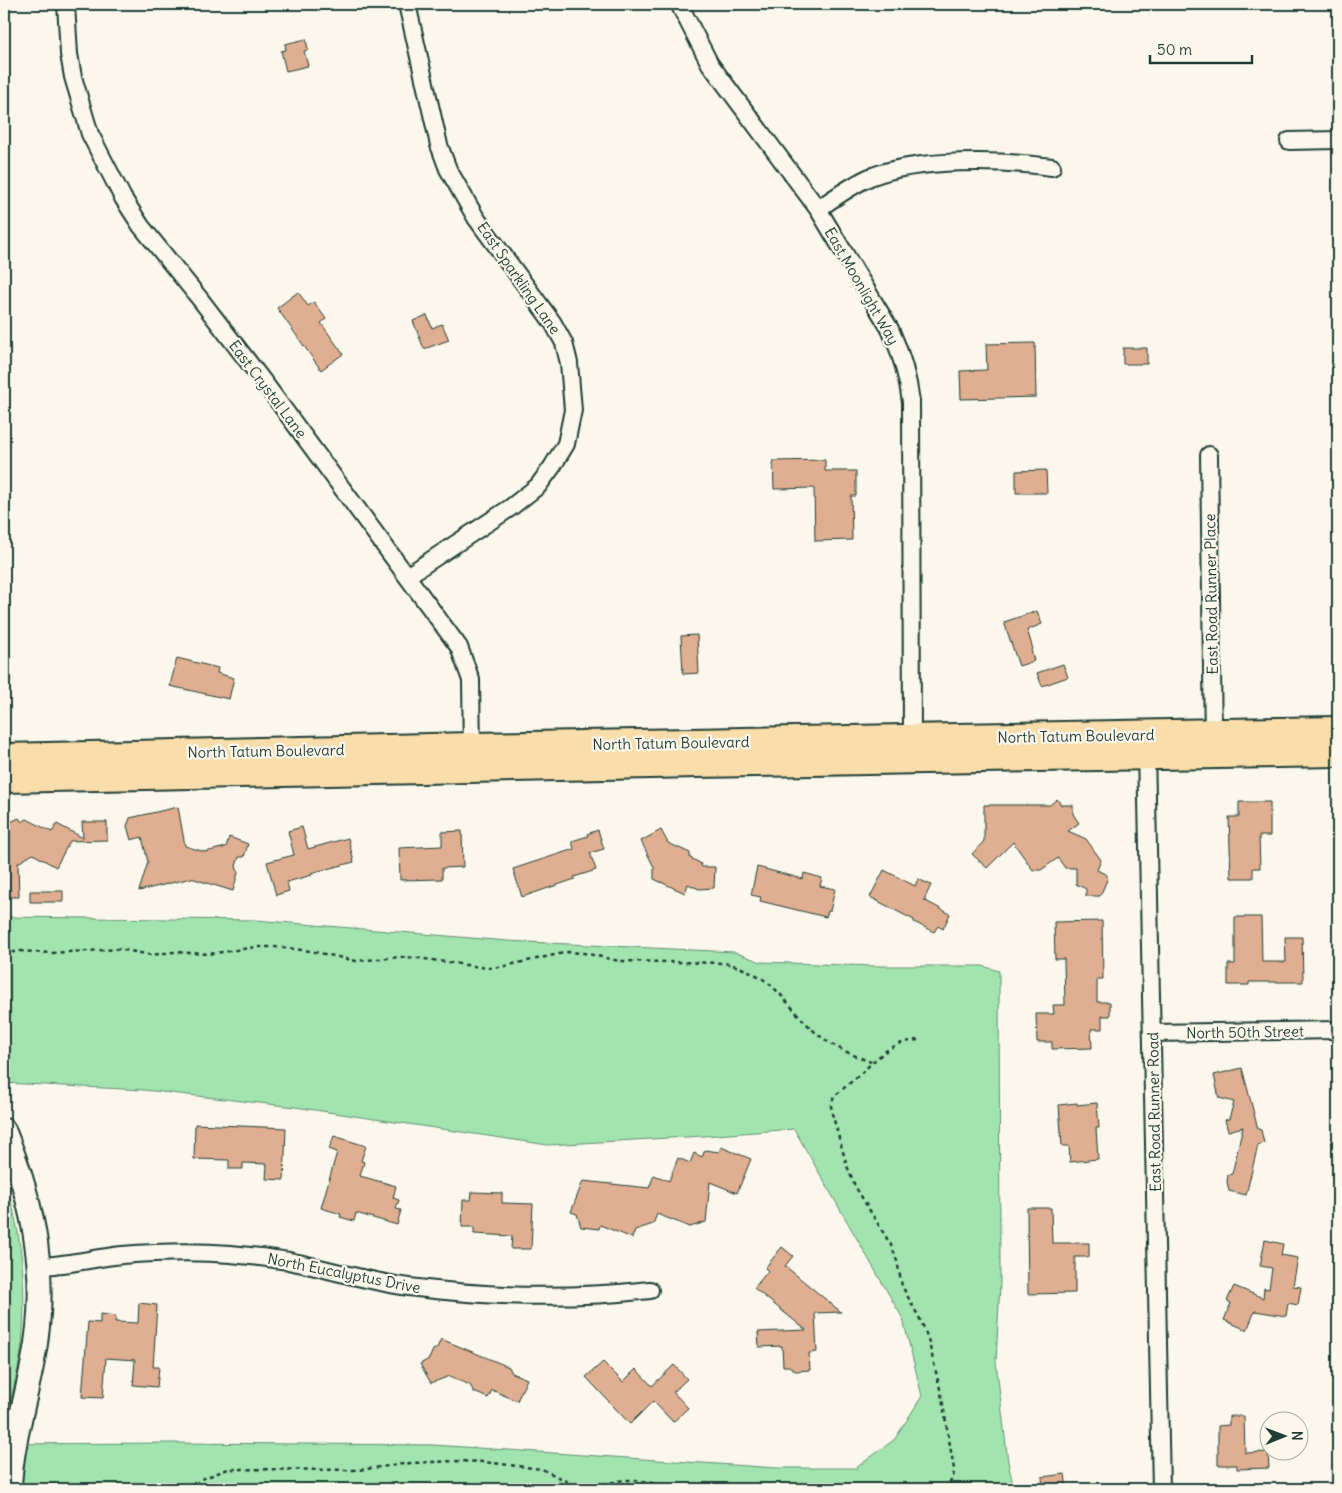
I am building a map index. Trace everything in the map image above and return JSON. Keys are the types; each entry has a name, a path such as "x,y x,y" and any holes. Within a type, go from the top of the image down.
{"main road":[{"name":"North Tatum Boulevard","path":"1213,744 1338,730"},
{"name":"North Tatum Boulevard","path":"4,757 472,758 1213,744 1338,753"},
{"name":"North Tatum Boulevard","path":"4,779 472,758"}],"street":[{"name":"East Crystal Lane","path":"66,4 72,69 90,134 123,198 141,226 266,384 459,647 471,680 472,758"},
{"name":"East Sparkling Lane","path":"407,4 438,145 448,169 476,218 554,323 564,343 569,363 573,410 566,444 552,468 538,486 510,508 407,576"},
{"name":"East Moonlight Way","path":"679,4 710,64 818,209 890,329 897,345 908,381 911,402 912,750"},
{"path":"1289,141 1338,140"},
{"path":"818,209 838,195 869,178 889,171 924,165 1016,162 1052,167"},
{"name":"East Road Runner Place","path":"1209,455 1213,744"},
{"name":"East Road Runner Road","path":"1146,745 1160,1489"},
{"name":"North 50th Street","path":"1152,1033 1338,1030"},
{"path":"4,1130 19,1167 40,1266 37,1336 18,1431 10,1489"},
{"name":"North Eucalyptus Drive","path":"40,1266 58,1266 122,1255 192,1252 281,1260 409,1287 518,1295 572,1296 609,1295 650,1290"}],"path":[{"path":"4,954 20,951 52,953 120,949 151,955 173,952 209,954 256,947 276,947 311,951 356,961 400,957 486,968 500,967 568,952 584,953 619,961 724,963 735,966 769,983 816,1032 842,1048 871,1062"},
{"path":"918,1040 908,1041 886,1050 834,1097 831,1105 847,1166 855,1186 892,1247 902,1286 921,1321 928,1339 941,1393 954,1469 954,1476 942,1489"},
{"path":"189,1489 202,1479 228,1469 357,1470 412,1463 455,1461 484,1462 542,1469 580,1486 636,1480 671,1489"},
{"path":"700,1489 808,1487 828,1489"}],"green space":[{"path":"4,917 255,920 507,941 734,952 761,962 873,966 983,966 999,971 1000,1283 996,1362 1008,1462 1014,1489 4,1489 4,1444 433,1445 777,1468 856,1468 895,1439 922,1396 903,1319 794,1129 548,1145 295,1107 144,1090 4,1083"},
{"path":"4,1178 19,1239 24,1301 22,1343 4,1437"}],"building":[{"path":"306,39 308,50 304,51 308,66 286,71 281,51 286,50 285,44"},
{"path":"298,292 308,306 314,302 326,319 321,323 343,354 321,370 277,308"},
{"path":"427,315 432,328 442,324 449,340 424,349 413,321"},
{"path":"1035,343 1036,397 961,399 960,371 987,370 986,344"},
{"path":"1123,348 1147,348 1147,364 1123,364"},
{"path":"825,460 825,471 856,471 856,496 851,496 852,540 815,541 814,488 774,489 773,461"},
{"path":"1046,470 1047,493 1016,493 1016,471"},
{"path":"1037,611 1042,624 1027,630 1033,649 1031,650 1034,661 1019,666 1004,622"},
{"path":"697,635 699,673 683,674 681,636"},
{"path":"177,658 218,668 217,673 234,678 229,699 170,686"},
{"path":"1063,664 1068,677 1042,686 1037,673"},
{"path":"1057,799 1061,805 1073,805 1073,814 1079,823 1068,831 1086,839 1101,860 1097,870 1107,875 1107,880 1100,896 1086,896 1086,889 1076,884 1076,868 1065,868 1058,858 1041,870 1033,870 1013,842 987,868 972,854 984,841 984,805 1050,805"},
{"path":"1239,802 1270,802 1270,836 1259,836 1260,868 1253,868 1253,878 1231,878 1229,817 1239,817"},
{"path":"178,807 185,846 205,852 226,847 229,837 248,844 244,857 239,857 236,866 238,873 233,891 191,878 139,891 148,862 142,837 131,840 127,826 130,818"},
{"path":"19,818 22,822 27,819 52,832 57,824 83,838 82,822 107,822 107,840 70,841 56,867 33,854 18,863 19,897 4,897 4,825"},
{"path":"302,827 308,849 348,838 354,862 311,873 312,875 287,882 289,891 276,895 267,862 294,855 288,831"},
{"path":"598,830 604,849 590,853 596,870 522,897 513,869 574,849 572,841 588,836 587,834"},
{"path":"661,830 668,843 690,853 690,858 700,863 702,867 715,867 714,888 699,889 688,884 685,893 654,879 654,867 641,841"},
{"path":"462,831 463,867 442,868 442,879 400,880 399,848 442,846 442,832"},
{"path":"757,867 803,879 804,873 822,878 820,886 835,889 830,911 828,911 826,917 760,901 761,897 751,895"},
{"path":"884,870 915,886 918,879 931,885 924,900 950,914 943,929 938,926 934,932 870,897"},
{"path":"30,891 63,891 63,902 30,902"},
{"path":"1235,917 1261,917 1262,962 1286,962 1285,937 1302,937 1303,982 1249,982 1249,985 1228,985 1228,964 1235,964"},
{"path":"1102,921 1103,979 1097,979 1097,1002 1110,1002 1110,1016 1102,1016 1102,1029 1091,1029 1092,1048 1052,1049 1052,1042 1037,1042 1036,1014 1054,1014 1053,1005 1065,1005 1064,959 1055,959 1054,922"},
{"path":"1242,1068 1258,1129 1261,1130 1264,1143 1258,1145 1246,1195 1229,1191 1228,1175 1232,1174 1243,1127 1228,1131 1225,1120 1229,1119 1234,1102 1219,1098 1214,1075"},
{"path":"1077,1103 1077,1105 1097,1103 1099,1128 1096,1128 1098,1159 1070,1162 1069,1146 1062,1146 1059,1105"},
{"path":"195,1124 286,1128 284,1180 266,1179 267,1164 243,1163 243,1169 229,1169 229,1160 194,1159"},
{"path":"334,1136 366,1146 361,1161 364,1162 360,1176 396,1186 393,1198 399,1200 396,1209 401,1210 397,1225 356,1213 354,1221 340,1217 341,1214 321,1208 337,1152 329,1149"},
{"path":"721,1147 751,1159 737,1193 710,1182 706,1222 690,1227 657,1214 653,1224 635,1230 632,1238 600,1225 599,1229 581,1227 577,1214 571,1212 583,1181 649,1188 654,1175 669,1181 678,1158 690,1163 694,1153 702,1157 705,1150 719,1152"},
{"path":"472,1192 502,1193 502,1203 533,1204 531,1249 511,1249 512,1236 474,1234 474,1227 462,1227 463,1200 471,1200"},
{"path":"1027,1208 1051,1208 1052,1243 1089,1243 1089,1257 1075,1257 1075,1293 1028,1294"},
{"path":"1265,1240 1283,1244 1281,1255 1298,1258 1293,1286 1301,1287 1298,1305 1288,1303 1286,1316 1255,1311 1247,1330 1224,1320 1231,1303 1227,1301 1234,1286 1263,1298 1264,1288 1269,1289 1272,1268 1260,1266"},
{"path":"782,1247 793,1256 785,1266 841,1312 815,1313 817,1352 809,1353 810,1370 795,1371 789,1366 783,1366 782,1346 759,1347 758,1332 806,1330 754,1288 768,1271 765,1268"},
{"path":"139,1303 157,1305 153,1367 159,1367 157,1387 133,1385 135,1360 106,1358 103,1398 82,1397 88,1322 100,1323 100,1314 116,1316 115,1322 138,1323"},
{"path":"441,1339 509,1367 512,1373 527,1379 517,1401 492,1390 488,1398 474,1392 470,1385 450,1376 431,1383 420,1364 429,1359"},
{"path":"603,1362 623,1382 636,1369 652,1386 674,1365 687,1379 673,1392 688,1408 673,1422 653,1401 630,1424 586,1377"},
{"path":"1229,1416 1244,1416 1245,1453 1260,1452 1260,1460 1268,1460 1269,1468 1237,1469 1237,1465 1218,1465 1218,1426 1229,1425"},
{"path":"1065,1474 1067,1489 1043,1489 1042,1477"}]}
